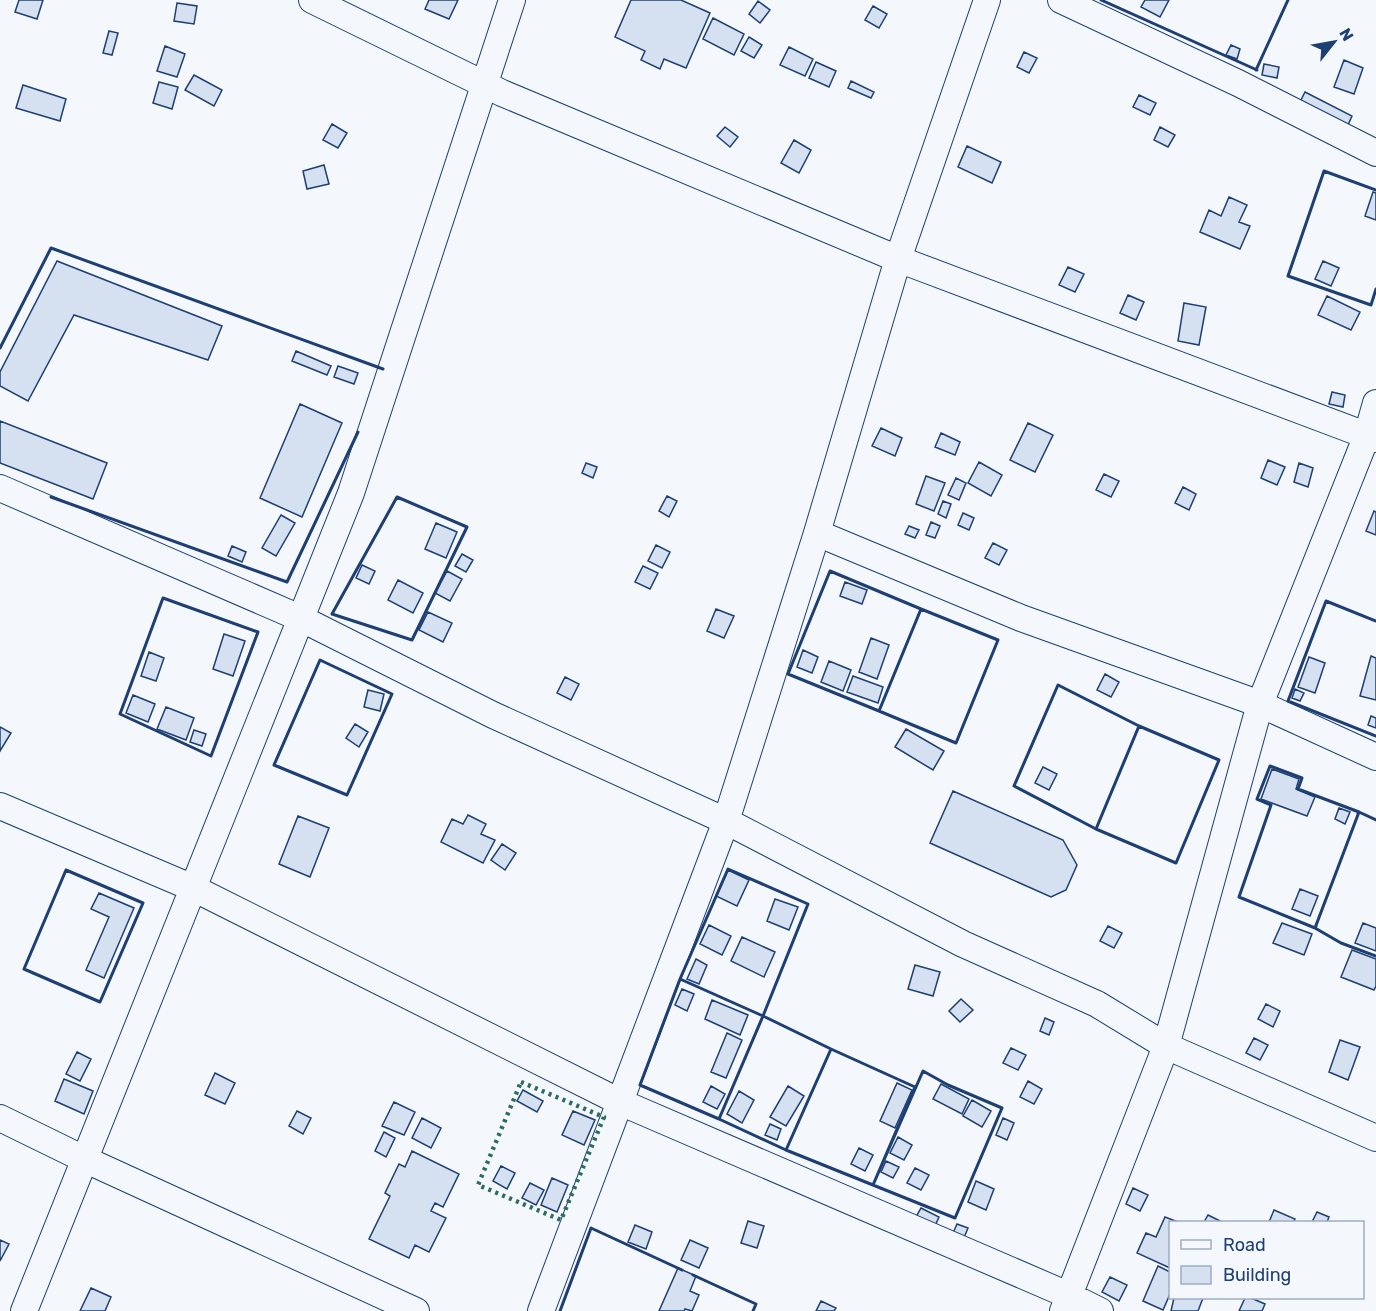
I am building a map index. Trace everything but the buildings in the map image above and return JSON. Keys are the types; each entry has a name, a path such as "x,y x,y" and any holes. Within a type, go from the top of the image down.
{"street":[{"path":"312,0 502,93 898,259 1371,437"},
{"path":"24,1311 351,493 512,0"},
{"path":"541,1311 726,821 818,533 898,259 987,0"},
{"path":"1061,0 1238,83 1376,153"},
{"path":"1066,1303 1166,1046 1260,704 1371,437 1376,403"},
{"path":"0,488 300,618 493,715 726,821 963,944 1097,1004 1166,1046 1376,1138"},
{"path":"818,533 1021,618 1260,704 1376,757"},
{"path":"0,806 193,888 620,1102 1066,1303 1100,1311"},
{"path":"0,1118 84,1159 416,1311"}],"hedge":[{"path":"521,1082 604,1117 561,1220 478,1185 521,1082"}],"wall":[{"path":"1101,0 1256,70"},
{"path":"1256,70 1288,0"},
{"path":"1376,190 1324,171 1288,276 1371,305 1376,289"},
{"path":"0,348 51,248 383,369"},
{"path":"51,497 287,582 358,432"},
{"path":"397,497 467,527 412,640 332,614 397,497"},
{"path":"830,571 921,609 879,711 788,674 830,571"},
{"path":"163,598 258,632 211,756 120,714 163,598"},
{"path":"1376,621 1326,601 1288,701 1376,736"},
{"path":"921,609 998,640 956,743 879,711 921,609"},
{"path":"320,660 392,694 347,795 274,765 320,660"},
{"path":"1058,685 1139,726 1096,829 1014,786 1058,685"},
{"path":"1139,726 1219,760 1176,863 1096,829 1139,726"},
{"path":"1270,766 1302,778 1298,789 1359,812 1315,928 1239,897 1271,805 1257,799 1270,766"},
{"path":"1358,814 1359,812 1376,820"},
{"path":"728,869 808,904 763,1016 680,979 728,869"},
{"path":"66,870 143,903 100,1002 24,969 66,870"},
{"path":"1316,926 1315,928 1341,943 1376,956"},
{"path":"680,979 763,1016 719,1119 640,1085 680,979"},
{"path":"763,1016 831,1049 786,1150 719,1119 763,1016"},
{"path":"831,1049 915,1087 873,1185 786,1150 831,1049"},
{"path":"923,1071 948,1085 1002,1108 955,1218 873,1185 923,1071"},
{"path":"560,1311 591,1228 682,1270"},
{"path":"693,1275 756,1304 753,1311"}]}
